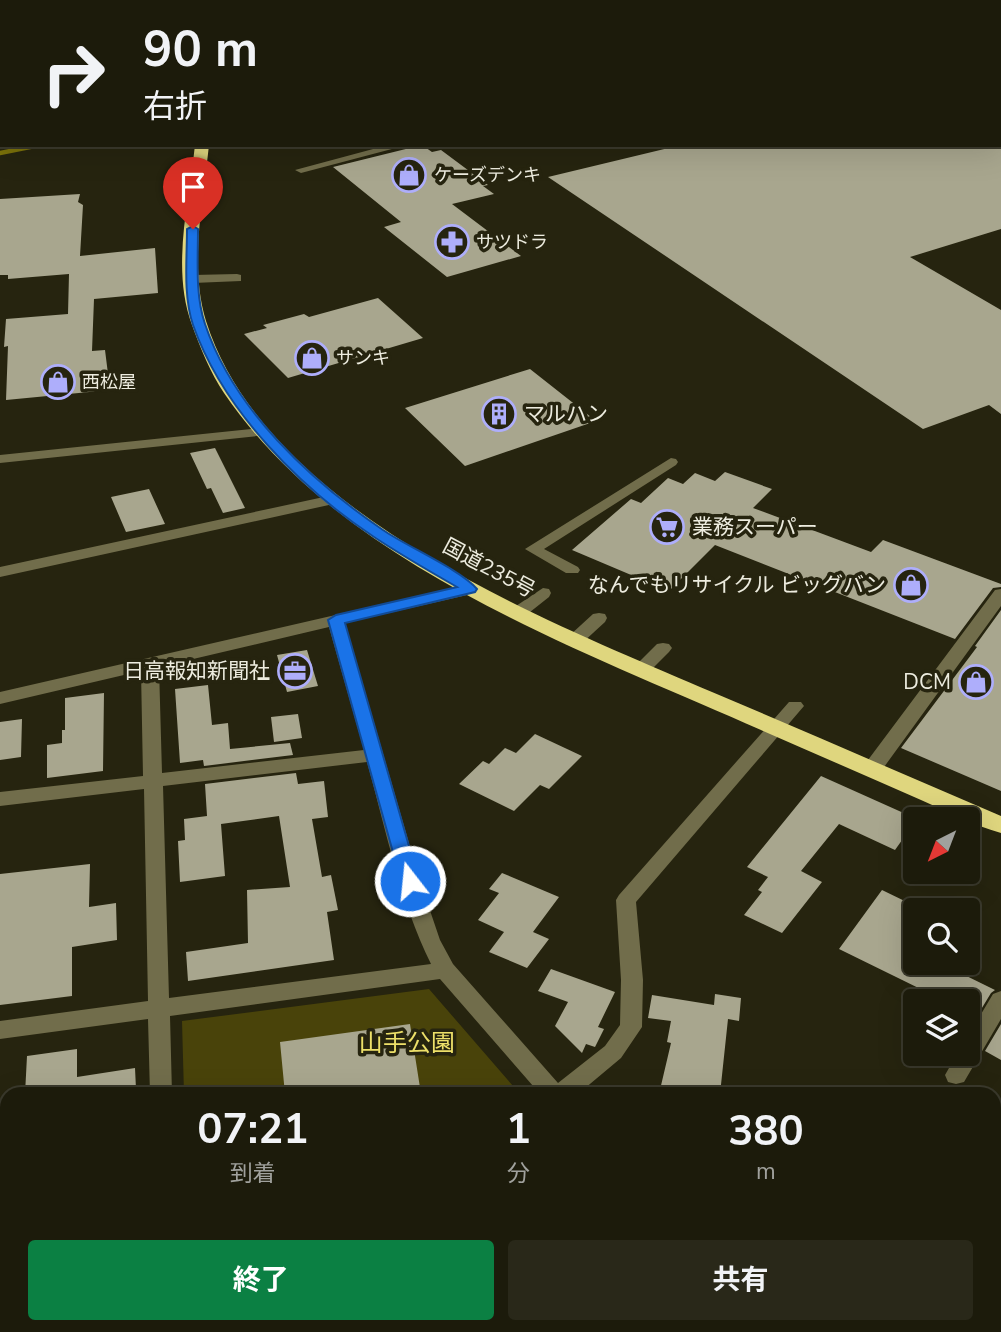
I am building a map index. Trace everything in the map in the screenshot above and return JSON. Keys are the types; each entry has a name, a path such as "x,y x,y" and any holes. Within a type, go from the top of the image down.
{"highway":[{"name":"国道235号","path":"202,147 191,242 192,279 199,323 210,350 238,400 262,432 333,500 379,534 470,589 575,640 1001,825"}],"street":[{"path":"301,170 394,147"},
{"path":"192,279 237,278"},
{"path":"0,459 262,432"},
{"path":"572,570 533,549 671,462"},
{"path":"0,572 333,500"},
{"path":"0,698 470,589"},
{"path":"519,612 543,593"},
{"path":"872,769 1001,594"},
{"path":"575,640 599,618"},
{"path":"336,620 410,881 430,940 445,970 548,1087"},
{"path":"642,669 663,648"},
{"path":"150,663 156,1010 161,1087"},
{"path":"570,1087 613,1052 631,1027 632,980 626,900 795,706"},
{"path":"0,799 375,755"},
{"path":"0,1030 445,970"},
{"path":"956,1075 1001,1000"}],"green space":[{"name":"山手公園","path":"429,989 514,1087 184,1087 182,1021"}],"building":[{"path":"414,147 425,147 432,152 441,150 488,185 483,186 494,194 452,204 521,256 447,277 384,227 401,222 333,167"},
{"path":"673,147 1001,147 1001,229 910,257 1001,310 1001,414 989,405 923,429 548,177"},
{"path":"80,194 78,202 83,205 80,256 155,248 158,293 94,299 92,351 105,350 110,390 6,400 6,319 68,314 69,274 8,279 8,275 0,275 0,199"},
{"name":"サンキ","path":"378,298 423,338 288,378 244,334 267,328 263,325 304,314 309,317"},
{"name":"マルハン","path":"530,369 596,421 465,466 405,408"},
{"path":"215,448 245,508 223,513 211,488 207,489 190,453"},
{"path":"725,472 772,489 753,508 871,552 883,540 1001,584 1001,587 993,588 955,639 715,545 669,591 572,550 631,499 641,503 668,478 683,484 695,473 715,481"},
{"path":"149,489 165,524 126,532 111,497"},
{"name":"DCM","path":"1001,610 1001,791 901,748 977,647 975,646"},
{"path":"307,650 318,686 287,692 277,655"},
{"path":"208,685 212,725 228,723 230,749 290,743 293,755 204,766 203,760 180,763 175,689"},
{"path":"104,693 103,771 47,778 47,745 62,743 62,730 65,730 65,698"},
{"path":"298,714 302,738 274,742 271,717"},
{"path":"22,719 21,757 0,760 0,722"},
{"path":"535,734 582,756 549,789 540,785 514,811 459,784 483,761 489,764 505,748 516,753"},
{"path":"296,773 298,784 324,781 328,817 312,819 322,877 331,875 338,910 327,912 334,960 188,981 186,952 248,943 247,890 290,887 279,816 221,824 225,876 180,882 178,841 185,840 184,819 207,816 205,784"},
{"path":"821,776 903,813 903,839 895,850 839,824 801,871 822,882 782,933 744,915 762,892 758,890 768,877 747,867"},
{"path":"90,864 89,907 116,903 117,940 72,947 72,996 0,1005 0,874"},
{"path":"502,873 559,897 533,932 549,939 527,968 489,952 504,932 478,920 499,893 489,889"},
{"path":"882,890 903,900 903,975 964,975 995,990 980,1011 980,989 921,989 839,949"},
{"path":"551,969 615,992 598,1027 604,1029 595,1047 586,1044 582,1053 555,1026 568,1002 538,991"},
{"path":"715,994 741,998 739,1021 728,1019 721,1087 661,1087 671,1043 667,1042 671,1021 648,1018 652,995 714,1005"},
{"path":"410,1024 420,1087 284,1087 280,1042"},
{"path":"1001,1024 1001,1060 985,1051"},
{"path":"77,1049 77,1077 135,1068 136,1087 25,1087 27,1056"}],"waterway":[{"path":"0,153 30,147"}],"place":[{"name":"ケーズデンキ","path":"409,175"},
{"name":"サツドラ","path":"452,242"},
{"name":"サンキ","path":"312,358"},
{"name":"西松屋","path":"58,382"},
{"name":"マルハン","path":"499,414"},
{"name":"業務スーパー","path":"667,527"},
{"name":"なんでもリサイクル ビッグバン","path":"911,585"},
{"name":"日高報知新聞社","path":"295,671"},
{"name":"DCM","path":"976,682"}],"route":[{"path":"193,229 192,279 199,323 222,374 262,432 333,500 379,534 470,589 336,620 410,881"}]}
